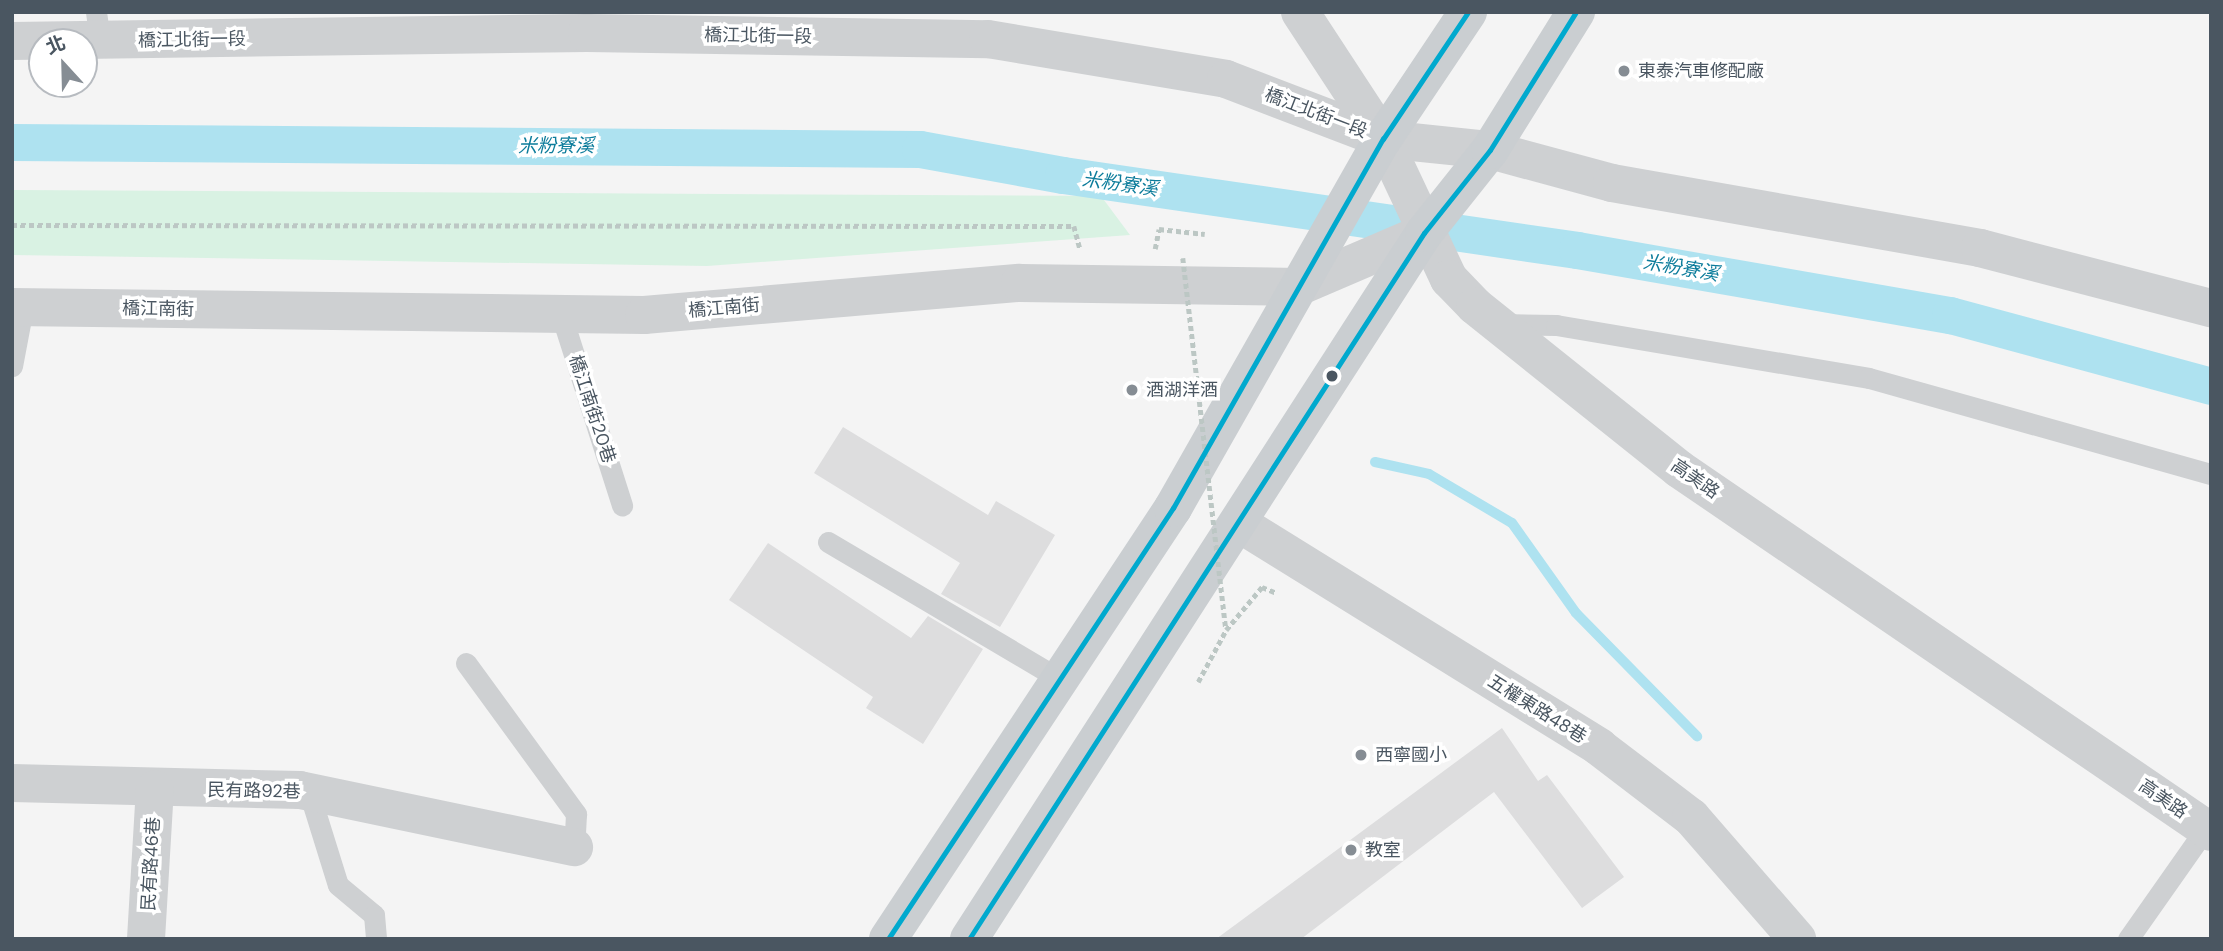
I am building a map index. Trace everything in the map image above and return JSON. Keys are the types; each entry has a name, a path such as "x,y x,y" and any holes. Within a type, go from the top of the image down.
{"main road":[{"path":"888,939 1173,508 1298,288 1384,144 1468,12"},
{"path":"969,939 1240,524 1424,233 1490,150 1576,12"}],"street":[{"name":"高美路","path":"1300,12 1384,144 1424,233 1449,279 1496,324 1679,469 2208,830"},
{"name":"橋江北街一段","path":"12,41 98,27 988,39 1226,79 1384,144 1490,150 1612,183 1980,248 2211,308"},
{"name":"橋江南街","path":"18,308 643,315 1020,283 1298,288 1424,233"},
{"name":"五權東路48巷","path":"1240,524 1599,747 1690,817 1797,939"},
{"name":"民有路92巷","path":"12,783 309,792 574,847"},
{"name":"民有路46巷","path":"146,939 155,789"}],"lane":[{"path":"12,366 18,308"},
{"name":"橋江南街20巷","path":"561,314 622,505"},
{"path":"1496,324 1556,325 1869,378 2211,474"},
{"path":"828,542 1060,679"},
{"path":"466,663 576,814 574,847"},
{"path":"309,792 338,886 374,915 376,939"},
{"path":"2128,939 2208,830"}],"path":[{"path":"12,225 1073,226 1092,286"},
{"path":"1164,254 1154,252 1159,229 1205,234"},
{"path":"1174,256 1183,258 1226,630"},
{"path":"1198,682 1226,630 1262,587 1288,598"}],"green space":[{"path":"12,190 1101,196 1130,235 707,266 12,255"}],"building":[{"path":"843,427 988,515 996,501 1055,535 1000,627 941,594 960,563 814,473"},
{"path":"768,543 911,638 928,616 983,649 923,744 866,708 873,697 729,600"},
{"path":"1502,728 1538,781 1547,775 1624,877 1582,908 1494,792 1301,939 1216,939"}],"waterway":[{"name":"米粉寮溪","path":"12,142 920,149 1063,175 1577,250 1950,315 2211,386"},
{"path":"1375,462 1429,474 1512,523 1576,613 1697,736"}],"transit line":[{"path":"888,939 1173,508 1383,139 1468,12"},
{"path":"969,939 1424,233 1490,150 1576,12"}],"place":[{"name":"東泰汽車修配廠","path":"1624,71"},
{"name":"酒湖洋酒","path":"1132,390"},
{"name":"西寧國小","path":"1361,755"},
{"name":"教室","path":"1351,850"}]}
